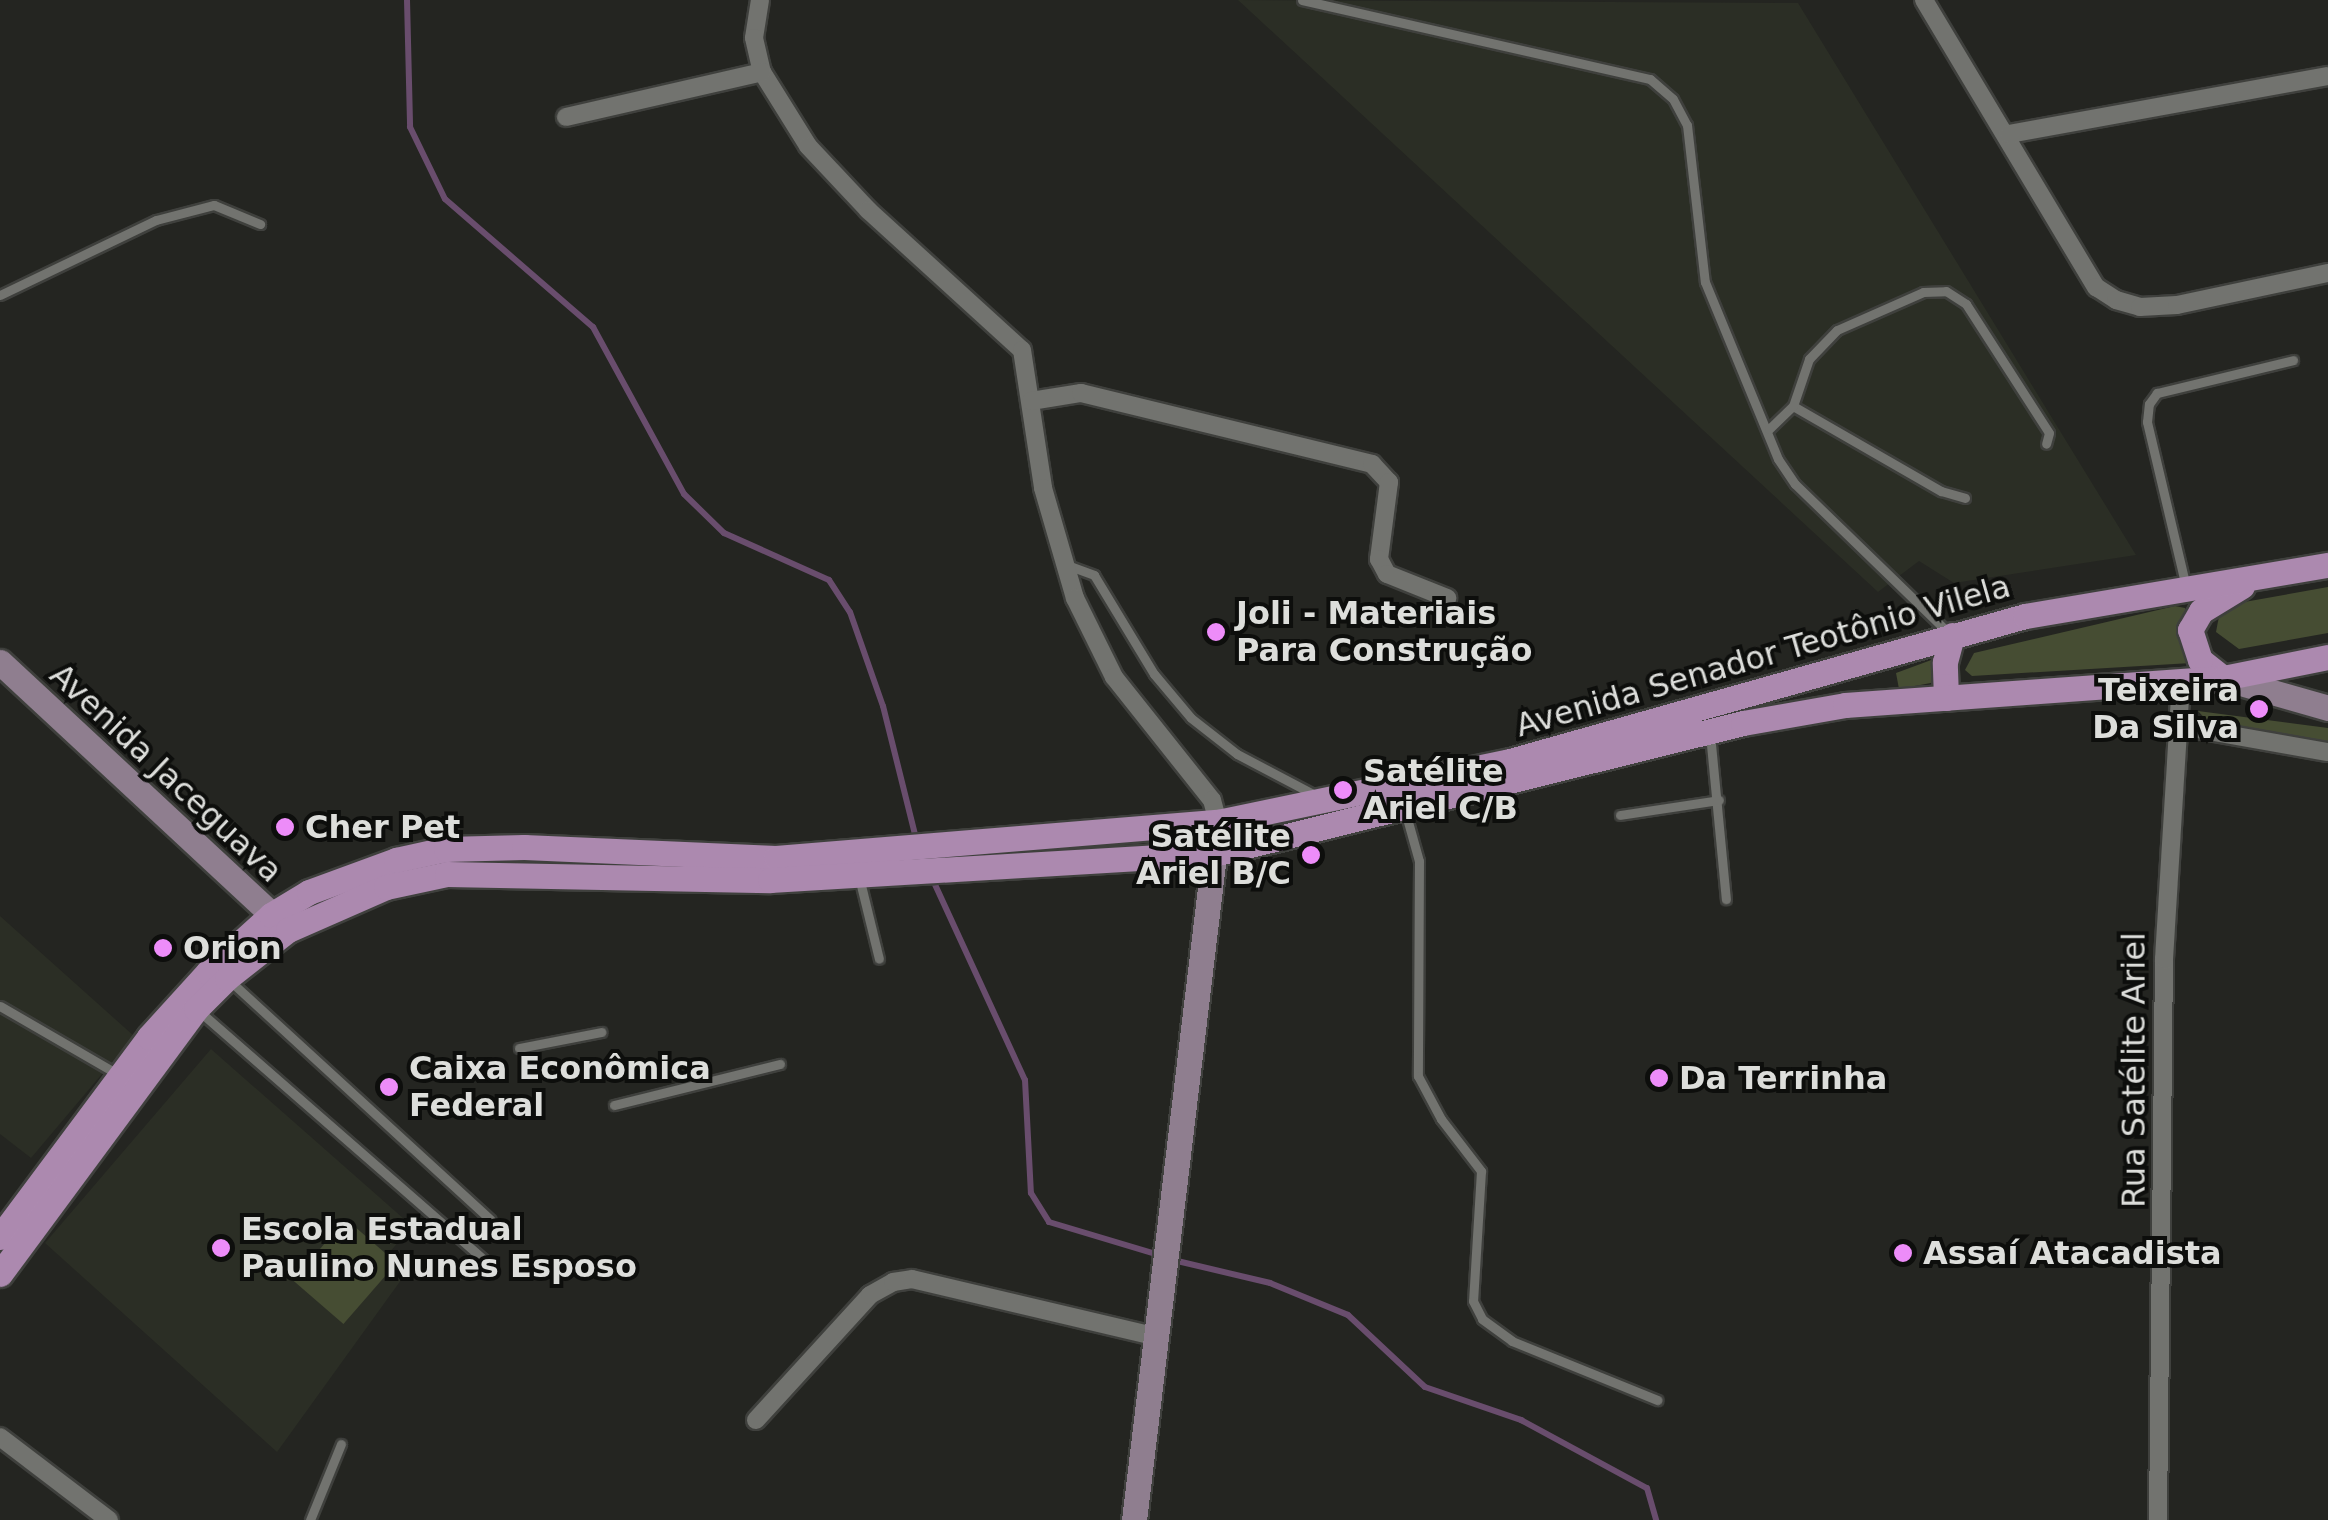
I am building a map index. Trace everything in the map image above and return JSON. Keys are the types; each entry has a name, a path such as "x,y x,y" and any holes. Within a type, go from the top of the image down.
{"main road":[{"name":"Avenida Senador Teotônio Vilela","path":"939,858 1218,822 1528,756 1864,666 2025,616 2328,565"},
{"path":"2263,574 2194,619 2192,644 2200,660 2223,678 2328,708"},
{"path":"1946,698 1945,662 1952,636"},
{"name":"Avenida Senador Teotônio Vilela","path":"939,858 1214,854 1404,811 1710,732 1845,705 2223,678 2328,658"},
{"name":"Avenida Jaceguava","path":"0,662 280,922"},
{"path":"1134,1520 1218,822"},
{"path":"0,1237 121,1077 208,972 280,922 386,887 447,874 776,858 893,863 939,858"},
{"path":"526,868 770,880 858,875 893,863"},
{"path":"0,1274 196,1009 280,922"}],"street":[{"path":"760,0 754,38 762,72 825,168 1022,350 1043,488 1065,564 1114,678 1212,800 1218,822"},
{"path":"1924,0 2009,134 2096,287 2140,308 2328,272"},
{"path":"566,118 762,72"},
{"path":"2009,134 2328,76"},
{"path":"1031,400 1081,393 1372,464 1390,482 1379,559 1387,574 1447,598"},
{"name":"Rua Satélite Ariel","path":"2158,1520 2166,904 2180,682"},
{"path":"2180,726 2328,752"},
{"path":"756,1420 870,1296 892,1282 912,1280 1154,1336"},
{"path":"0,1438 109,1520"}],"lane":[{"path":"1302,0 1650,79 1673,99 1688,125 1693,224 1705,282 1769,429 1778,459 1795,484 1952,636"},
{"path":"0,294 156,220 214,205 260,224"},
{"path":"1769,429 1793,406 1809,359 1838,330 1923,292 1946,291 1966,304 2050,432 2046,444"},
{"path":"2187,589 2147,422 2150,404 2157,392 2293,360"},
{"path":"1793,406 1941,491 1965,498"},
{"path":"1065,564 1094,576 1154,674 1191,718 1238,754 1322,800"},
{"path":"1710,732 1726,899"},
{"path":"1620,816 1719,800"},
{"path":"1404,811 1419,860 1418,1076 1440,1120 1481,1171 1472,1301 1482,1320 1512,1341 1657,1400"},
{"path":"858,875 880,959"},
{"path":"227,978 491,1220"},
{"path":"0,1006 121,1077"},
{"path":"196,1009 489,1264"},
{"path":"519,1048 600,1032"},
{"path":"614,1105 780,1064"},
{"path":"310,1520 340,1444"}],"shaded area":[{"path":"1238,0 1798,3 2136,555 1954,583 1919,561 1878,592"},
{"path":"0,916 134,1036 31,1158 0,1134"},
{"name":"Escola Estadual Paulino Nunes Esposo","path":"211,1049 412,1226 389,1253 409,1269 277,1452 45,1243"}],"green space":[{"path":"2328,587 2328,633 2239,649 2216,632 2220,611 2233,604"},
{"path":"2175,606 2185,608 2191,663 1972,676 1965,670 1974,653"},
{"path":"1934,659 1936,682 1899,689 1896,673"},
{"path":"2198,711 2328,728 2328,747 2210,724"},
{"path":"346,1219 397,1263 343,1324 293,1280"}],"waterway":[{"path":"407,0 410,127 445,199 593,327 684,494 724,533 829,580 850,612 883,706 916,838"},
{"path":"932,878 1025,1080 1031,1193 1049,1222 1162,1256"},
{"path":"1173,1260 1270,1283 1348,1315 1425,1387 1521,1420 1647,1488 1656,1520"}],"place":[{"name":"Joli - Materiais Para Construção","path":"1216,632"},
{"name":"Teixeira Da Silva","path":"2259,709"},
{"name":"Satélite Ariel C/B","path":"1343,790"},
{"name":"Cher Pet","path":"285,827"},
{"name":"Satélite Ariel B/C","path":"1311,855"},
{"name":"Orion","path":"163,948"},
{"name":"Da Terrinha","path":"1659,1078"},
{"name":"Caixa Econômica Federal","path":"389,1087"},
{"name":"Escola Estadual Paulino Nunes Esposo","path":"221,1248"},
{"name":"Assaí Atacadista","path":"1903,1253"}]}
